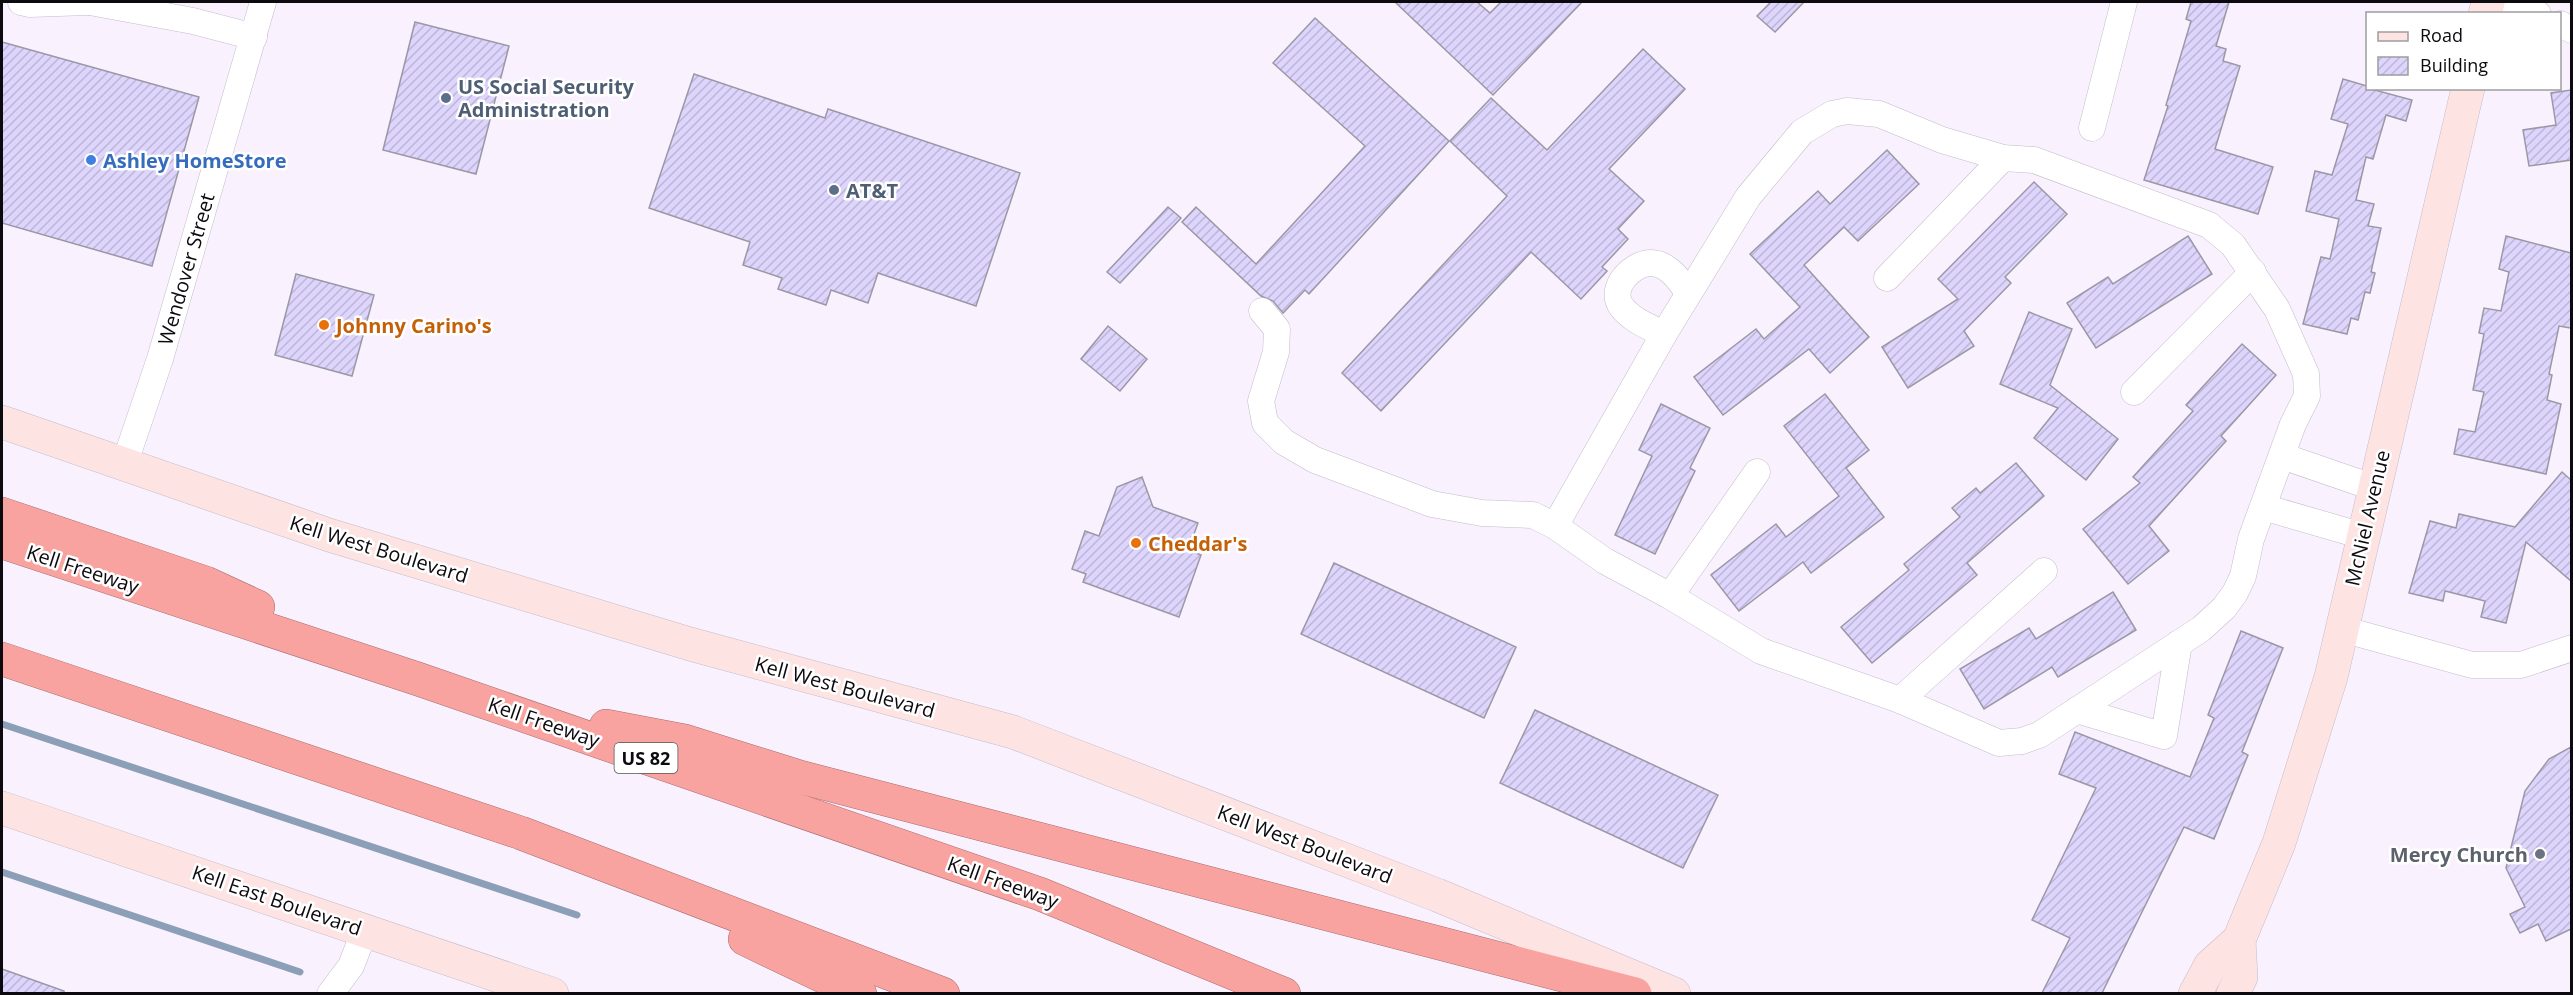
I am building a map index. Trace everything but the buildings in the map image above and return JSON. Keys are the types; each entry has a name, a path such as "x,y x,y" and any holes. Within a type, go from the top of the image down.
{"highway":[{"path":"2,514 206,584 418,679"},
{"name":"Kell Freeway","path":"2,542 418,679 1040,894 1284,993"},
{"path":"2,659 521,833 943,993"},
{"path":"488,703 685,741 800,777 1635,993"},
{"path":"521,833 860,993"}],"main road":[{"name":"McNiel Avenue","path":"2233,993 2241,977 2239,940 2279,843 2331,676 2468,90"},
{"name":"Kell West Boulevard","path":"2,422 329,535 690,644 1013,732 1437,895 1674,993"},
{"name":"Kell East Boulevard","path":"2,808 552,993"},
{"name":"McNiel Avenue","path":"2195,993 2210,966 2239,940"}],"street":[{"path":"21,2 30,4 89,2 194,21 254,37"},
{"name":"Wendover Street","path":"124,465 160,358 263,2"},
{"path":"2092,128 2124,2"},
{"path":"2490,2 2530,12"},
{"path":"1262,311 1277,329 1276,352 1261,401 1265,423 1284,442 1315,460 1432,504 1482,513 1533,515 1556,526 1605,561 1670,596 1761,651 1900,700 1999,743 2022,741 2039,735 2201,629 2224,608 2235,593 2243,576 2251,539 2293,424 2307,396 2306,374 2277,309 2253,272 2233,245 2209,225 2034,160 2003,158 1942,140 1879,114 1847,111 1832,114 1802,132 1781,154 1748,197 1664,334 1556,526"},
{"path":"1887,278 2003,158"},
{"path":"1664,334 1644,324 1620,305 1617,294 1620,283 1640,265 1651,263 1661,266 1679,279 1688,294"},
{"path":"2134,392 2253,272"},
{"path":"2282,456 2374,488"},
{"path":"1670,596 1757,472"},
{"path":"2263,507 2363,536"},
{"path":"1900,700 2044,571"},
{"path":"2342,629 2472,664 2521,665 2571,648"},
{"path":"2077,710 2164,736 2179,643"},
{"path":"330,993 351,966 365,930"}],"waterway":[{"path":"2,724 577,915"},
{"path":"2,872 300,972"}],"place":[{"name":"US Social Security Administration","path":"446,98"},
{"name":"Ashley HomeStore","path":"91,160"},
{"name":"AT&T","path":"834,190"},
{"name":"Johnny Carino's","path":"324,325"},
{"name":"Cheddar's","path":"1136,543"},
{"name":"Mercy Church","path":"2540,854"}]}
